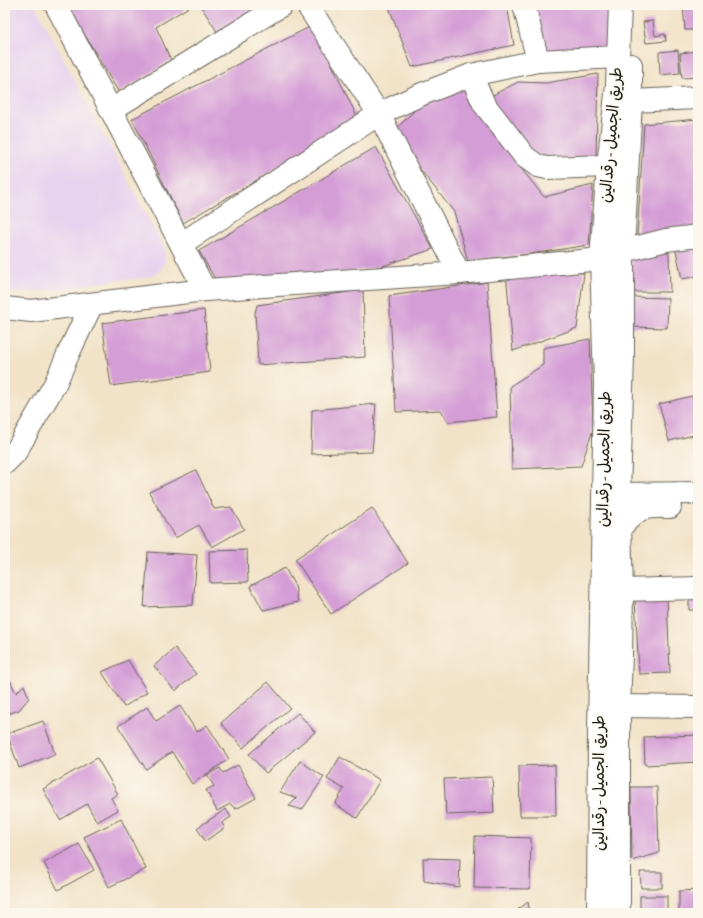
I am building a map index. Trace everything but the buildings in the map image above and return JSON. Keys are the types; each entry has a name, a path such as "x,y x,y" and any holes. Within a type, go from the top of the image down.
{"street":[{"path":"56,5 205,290"},
{"path":"111,110 282,5"},
{"path":"307,5 379,114 459,272"},
{"path":"524,5 538,62"},
{"name":"طريق الجميل -رقدالين","path":"620,5 617,84 608,166 601,259 611,496 620,529 622,590 619,706 620,913"},
{"name":"طريق الجميل -رقدالين","path":"598,913 598,730 611,496 623,355 623,251 631,101 630,75 632,5"},
{"path":"181,244 379,114 422,94 471,75 538,62 618,57"},
{"path":"471,75 484,104 525,157 538,166 547,168 608,166"},
{"path":"631,101 698,98"},
{"path":"623,251 666,240 698,236"},
{"path":"5,308 31,311 205,290 459,272 601,259"},
{"path":"5,463 15,453 55,384 92,304"},
{"path":"611,496 698,493"},
{"path":"620,529 634,514 641,509 653,506 698,507"},
{"path":"622,590 698,588"},
{"path":"619,706 698,707"}],"shaded area":[{"path":"5,5 35,5 165,250 165,262 160,271 155,275 142,278 92,283 74,288 12,293 5,289"}]}
